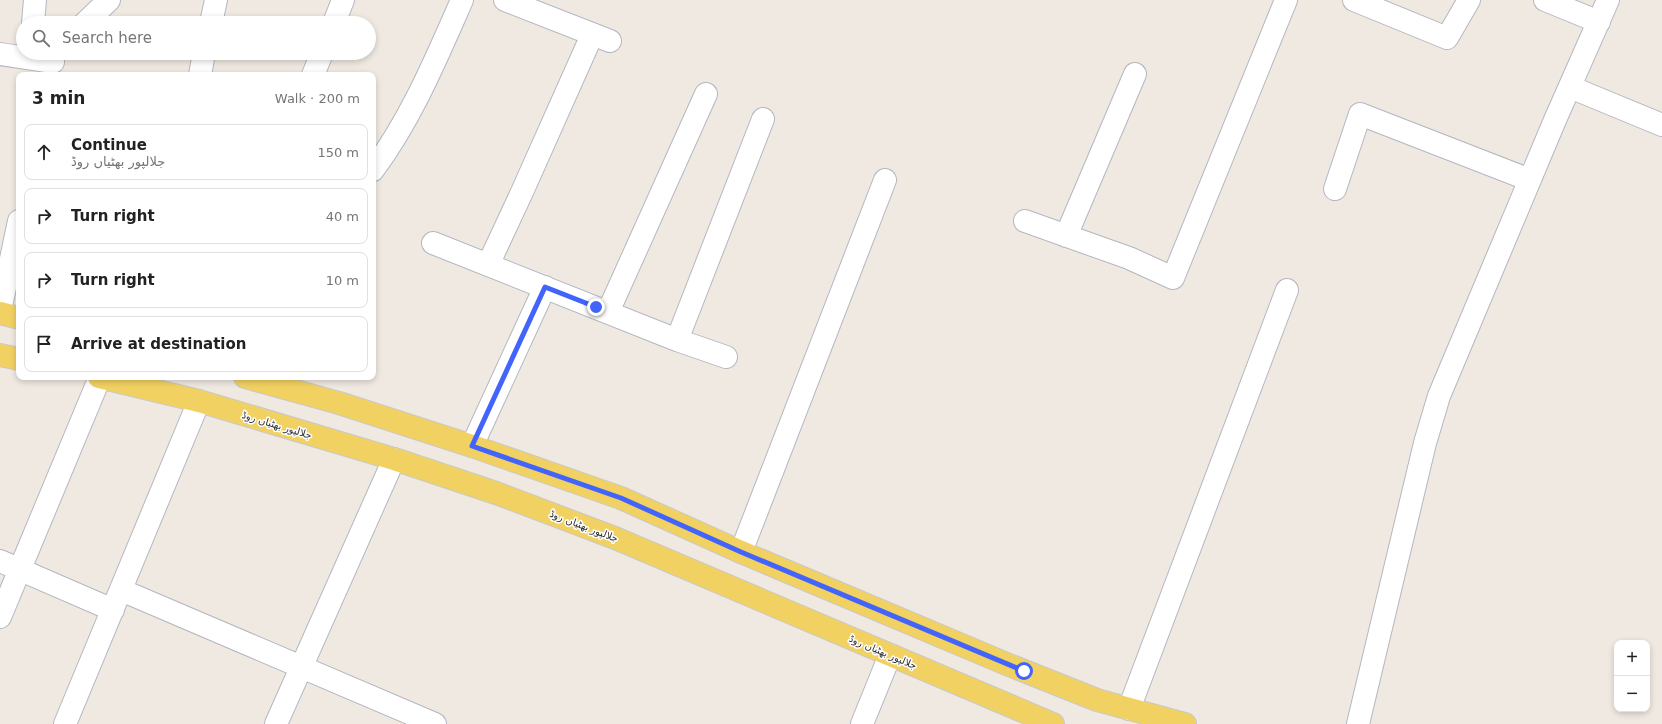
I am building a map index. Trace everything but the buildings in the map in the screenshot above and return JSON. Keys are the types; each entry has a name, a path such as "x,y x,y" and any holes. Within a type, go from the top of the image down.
{"main road":[{"path":"0,312 16,317"},
{"path":"0,355 16,358"},
{"name":"جلالپور بھٹیاں روڈ","path":"112,380 199,401 394,459 496,493 616,538 1053,724"},
{"path":"255,380 339,403 472,446 621,498 741,552 1024,671 1097,700 1185,724"}],"street":[{"path":"34,16 35,0"},
{"path":"92,16 109,0"},
{"path":"213,16 216,0"},
{"path":"337,16 343,0"},
{"path":"376,166 390,148 429,75 462,0"},
{"path":"488,265 522,192 601,38 505,0"},
{"path":"1025,221 1129,258 1173,278 1286,0"},
{"path":"1354,0 1447,38 1469,0"},
{"path":"1545,0 1599,22"},
{"path":"1358,724 1425,443 1439,396 1608,0"},
{"path":"0,54 16,55"},
{"path":"44,60 54,63"},
{"path":"201,72 203,60"},
{"path":"314,72 319,60"},
{"path":"1066,236 1135,74"},
{"path":"1570,87 1662,125"},
{"path":"608,312 706,94"},
{"path":"1335,189 1360,114 1530,180"},
{"path":"677,340 763,119"},
{"path":"741,552 885,180"},
{"path":"0,312 16,235"},
{"path":"433,243 677,340 726,357"},
{"path":"472,446 545,287"},
{"path":"1129,709 1286,290"},
{"path":"0,617 98,380"},
{"path":"65,724 199,401"},
{"path":"276,724 394,459"},
{"path":"0,561 113,610"},
{"path":"121,590 435,724"},
{"path":"862,724 890,655"}],"route":[{"path":"596,307 545,287 472,446 621,498 741,552 1024,671"}]}
